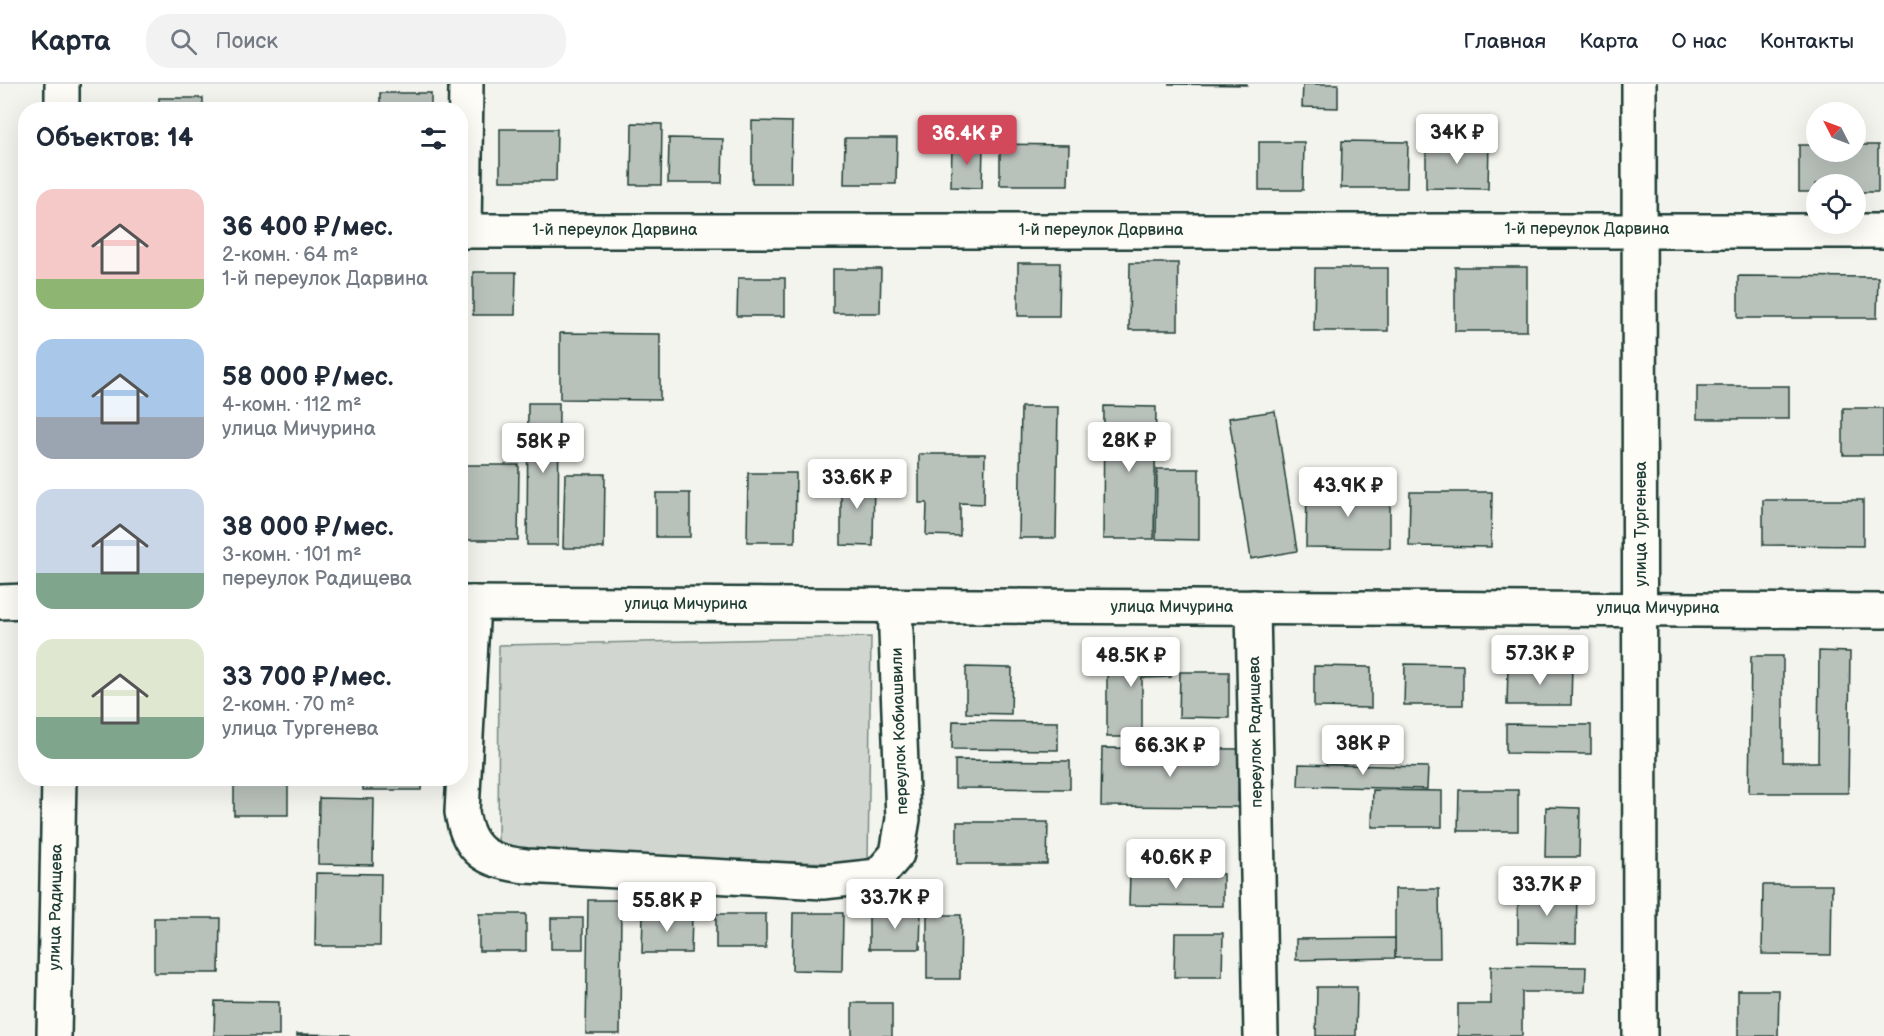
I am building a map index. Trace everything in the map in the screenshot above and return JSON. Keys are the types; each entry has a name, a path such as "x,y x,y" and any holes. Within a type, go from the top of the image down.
{"street":[{"path":"62,84 62,102"},
{"name":"1-й переулок Дарвина","path":"466,84 466,102"},
{"name":"улица Тургенева","path":"1639,84 1642,229 1640,1036"},
{"name":"1-й переулок Дарвина","path":"468,231 1642,229 1884,231"},
{"path":"0,602 18,601"},
{"name":"улица Мичурина","path":"468,603 1253,608 1641,607 1884,611"},
{"name":"переулок Кобиашвили","path":"463,786 462,812 465,832 479,852 501,864 823,882 878,876 897,854 903,819 896,605"},
{"name":"переулок Радищева","path":"1253,608 1261,1036"},
{"name":"улица Радищева","path":"54,1036 59,786"}],"shaded area":[{"path":"871,637 868,864 498,853 499,645"}],"building":[{"path":"1168,84 1247,84 1247,85"},
{"path":"1303,84 1338,84 1338,108 1302,107"},
{"path":"380,93 431,93 431,102 380,102"},
{"path":"159,98 203,98 203,102 159,102"},
{"path":"752,121 792,122 791,183 752,183"},
{"path":"632,123 662,124 661,185 631,185"},
{"path":"500,129 557,129 556,181 500,181"},
{"path":"669,138 723,139 722,183 668,183"},
{"path":"845,138 897,138 896,184 844,184"},
{"path":"1342,141 1408,142 1407,188 1341,188"},
{"path":"1259,142 1304,142 1303,190 1259,190"},
{"path":"1426,142 1489,142 1488,189 1426,188"},
{"path":"1000,144 1069,145 1068,185 1000,185"},
{"path":"952,145 983,146 982,188 951,187"},
{"path":"1799,145 1806,145 1806,162 1866,162 1866,145 1878,145 1878,192 1866,192 1866,174 1806,174 1806,192 1799,192"},
{"path":"1018,263 1060,263 1059,316 1018,316"},
{"path":"1130,263 1178,263 1178,330 1129,330"},
{"path":"1455,267 1527,267 1527,331 1455,331"},
{"path":"1315,268 1388,268 1388,331 1314,331"},
{"path":"833,269 881,269 880,313 833,313"},
{"path":"473,272 516,272 515,315 473,315"},
{"path":"1738,276 1878,277 1877,318 1738,318"},
{"path":"738,278 785,278 785,316 737,316"},
{"path":"560,333 660,334 660,400 560,399"},
{"path":"1697,386 1789,386 1789,419 1697,419"},
{"path":"528,403 559,403 558,545 527,545"},
{"path":"1104,406 1156,407 1154,539 1103,539"},
{"path":"1021,407 1058,407 1056,538 1019,538"},
{"path":"1843,408 1883,408 1883,455 1843,455"},
{"path":"1275,411 1297,551 1251,559 1229,418"},
{"path":"919,454 985,454 984,504 960,503 960,536 926,535 927,503 919,503"},
{"path":"468,465 519,465 518,540 468,540"},
{"path":"1157,469 1199,469 1199,540 1156,539"},
{"path":"748,473 796,473 795,542 747,542"},
{"path":"565,474 605,474 604,548 563,548"},
{"path":"841,475 874,475 873,546 841,545"},
{"path":"1307,487 1390,488 1390,548 1306,547"},
{"path":"1410,492 1492,492 1491,547 1409,546"},
{"path":"656,493 690,493 690,537 656,537"},
{"path":"1763,500 1863,500 1863,546 1763,545"},
{"path":"1107,651 1171,651 1171,677 1142,678 1142,737 1107,737"},
{"path":"1819,651 1850,652 1848,793 1749,793 1751,656 1783,656 1783,762 1818,762"},
{"path":"1405,664 1463,665 1463,705 1404,705"},
{"path":"1314,666 1371,667 1371,708 1314,707"},
{"path":"1508,666 1572,666 1571,705 1507,705"},
{"path":"966,667 1012,668 1011,714 966,713"},
{"path":"1180,672 1229,672 1229,718 1179,717"},
{"path":"953,721 1058,722 1058,750 952,749"},
{"path":"1506,724 1591,725 1591,754 1506,753"},
{"path":"1102,748 1239,749 1238,807 1101,806"},
{"path":"955,760 1070,761 1070,789 955,788"},
{"path":"1299,764 1428,767 1427,789 1298,786"},
{"path":"234,786 288,786 288,815 234,815"},
{"path":"363,786 421,786 421,790 363,790"},
{"path":"1373,790 1442,791 1442,827 1372,827"},
{"path":"1459,790 1518,790 1518,831 1458,831"},
{"path":"319,798 374,799 373,865 318,864"},
{"path":"1546,807 1580,808 1579,857 1545,857"},
{"path":"957,822 1048,822 1047,864 957,864"},
{"path":"316,873 381,874 380,946 315,946"},
{"path":"1130,873 1223,874 1223,906 1129,905"},
{"path":"1763,885 1832,885 1831,955 1762,954"},
{"path":"1395,889 1439,889 1440,958 1395,958"},
{"path":"1518,892 1577,892 1576,943 1518,942"},
{"path":"588,900 621,900 620,1034 586,1034"},
{"path":"869,912 921,912 920,949 869,949"},
{"path":"643,913 692,914 691,953 642,953"},
{"path":"793,913 843,913 842,971 792,970"},
{"path":"479,914 526,914 526,951 479,951"},
{"path":"716,914 766,914 766,948 716,948"},
{"path":"927,915 961,915 960,979 927,979"},
{"path":"154,918 220,918 219,973 154,973"},
{"path":"551,918 583,918 583,949 551,949"},
{"path":"1175,933 1223,933 1222,977 1174,977"},
{"path":"1395,938 1395,958 1296,960 1296,939"},
{"path":"1491,966 1586,967 1585,992 1522,992 1522,1036 1458,1036 1458,1004 1491,1004"},
{"path":"1317,987 1357,987 1356,1036 1316,1036"},
{"path":"1738,990 1779,990 1778,1036 1738,1036"},
{"path":"215,1001 279,1002 279,1036 214,1036"},
{"path":"852,1003 892,1003 892,1036 852,1036"},
{"path":"297,1034 349,1035 349,1036 297,1036"}]}
